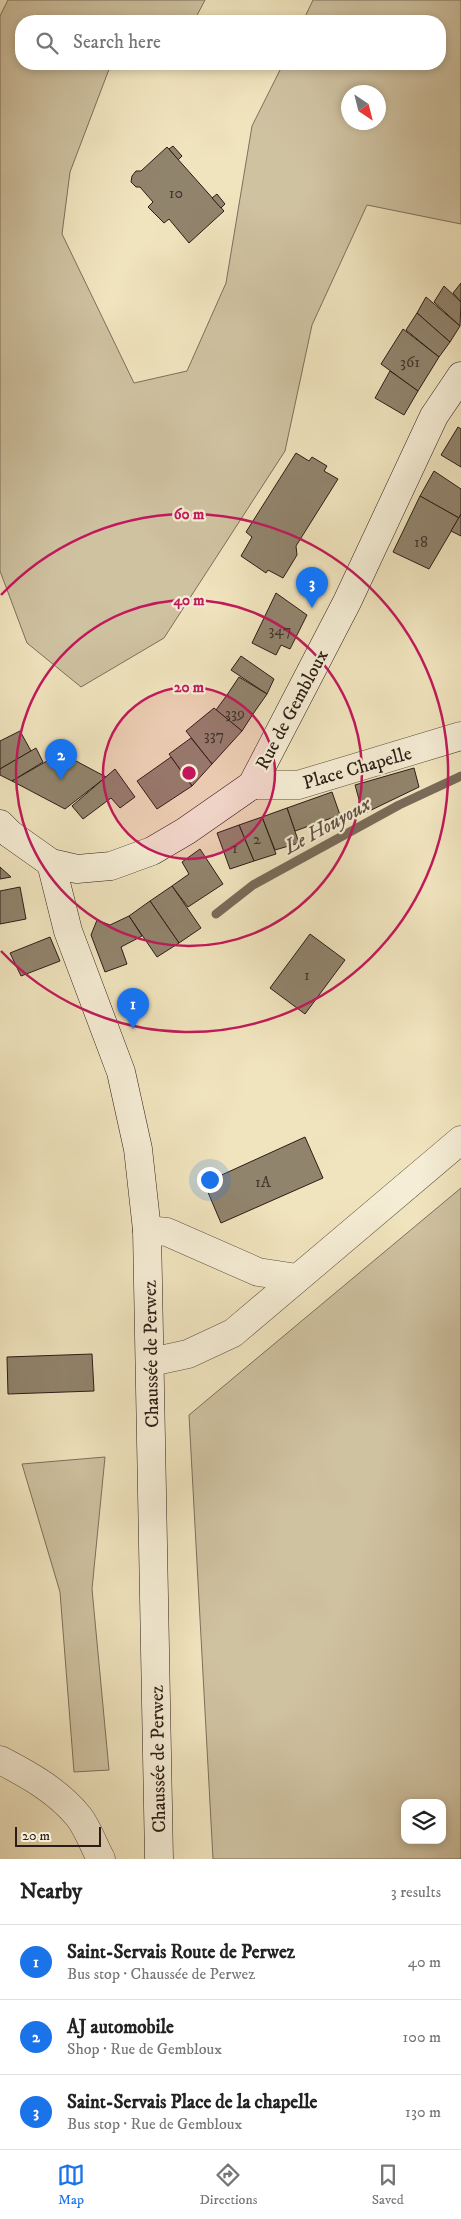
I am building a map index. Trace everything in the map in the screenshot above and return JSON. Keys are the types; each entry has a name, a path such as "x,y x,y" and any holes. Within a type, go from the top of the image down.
{"main road":[{"name":"Rue de Gembloux","path":"0,824 10,834 52,863 77,869 93,869 111,866 152,851 186,831 252,785 347,602 434,416 461,376"},
{"name":"Place Chapelle","path":"252,785 298,785 461,736"},
{"name":"Chaussée de Perwez","path":"52,863 68,931 121,1072 138,1149 148,1230 159,1859"},
{"path":"151,1362 188,1354 233,1333 461,1140"},
{"path":"148,1230 167,1232 219,1257 258,1272 296,1278"},
{"path":"0,1760 28,1775 57,1795 80,1818 101,1859"}],"shaded area":[{"path":"8,0 205,0 197,15 15,15 15,70 109,70 70,172 62,234 134,383 187,371 226,283 252,126 280,70 446,70 446,15 306,15 313,0 461,0 461,224 367,205 312,325 285,451 164,638 81,687 27,643 0,571 0,16"},
{"path":"461,1188 461,1859 213,1859 189,1415"},
{"path":"105,1457 92,1589 109,1770 74,1772 60,1592 22,1464"}],"building":[{"path":"173,146 182,156 178,160 169,149"},
{"path":"167,147 224,211 189,243 169,219 164,223 148,207 153,202 140,187 136,187 131,182 132,176 136,171 141,171"},
{"path":"217,194 225,204 221,208 212,198"},
{"path":"461,283 461,302 453,293"},
{"path":"444,286 461,302 460,326 434,302"},
{"path":"426,297 460,326 450,342 417,313"},
{"path":"417,313 450,342 439,357 406,330"},
{"path":"403,329 439,357 418,391 381,364"},
{"path":"390,371 418,391 404,415 375,398"},
{"path":"458,427 461,429 461,467 441,455"},
{"path":"296,453 309,461 312,457 327,466 324,471 338,479 296,546 297,555 283,578 268,570 266,573 241,556 252,537 246,532"},
{"path":"434,471 461,489 461,514 459,518 420,496"},
{"path":"420,496 459,518 429,569 393,552"},
{"path":"461,514 461,536 451,531"},
{"path":"276,593 307,615 290,649 281,645 276,655 252,643"},
{"path":"241,656 274,679 267,694 231,670"},
{"path":"239,677 267,694 253,714 227,695"},
{"path":"227,695 253,714 242,731 216,710"},
{"path":"214,708 242,731 212,764 186,731"},
{"path":"20,731 31,751 0,769 0,741"},
{"path":"191,738 212,764 192,786 169,754"},
{"path":"36,748 43,762 12,781 0,775 0,769"},
{"path":"61,753 106,777 65,809 12,781"},
{"path":"171,757 192,786 157,809 137,781"},
{"path":"414,768 419,787 363,814 355,785"},
{"path":"115,769 135,797 120,808 111,798 83,819 72,806"},
{"path":"332,792 340,815 295,831 287,808"},
{"path":"287,808 299,843 275,850 262,817"},
{"path":"262,817 276,854 254,861 239,825"},
{"path":"239,825 254,861 230,869 217,833"},
{"path":"200,849 223,884 188,907 172,886 189,874 182,862"},
{"path":"0,867 11,877 0,879"},
{"path":"172,886 201,928 179,943 150,901"},
{"path":"20,887 26,919 0,924 0,891"},
{"path":"150,901 179,943 157,957 129,916"},
{"path":"129,916 142,936 121,947 127,964 105,972 91,935 97,920 110,925"},
{"path":"310,934 345,960 305,1014 270,988"},
{"path":"50,937 60,961 21,976 10,953"},
{"path":"305,1137 323,1178 221,1223 204,1183"},
{"path":"92,1354 94,1391 8,1394 7,1357"}],"waterway":[{"name":"Le Houyoux","path":"216,914 253,885 399,805 461,776"}],"place":[{"name":"Saint-Servais Place de la chapelle","path":"312,608"},
{"name":"AJ automobile","path":"61,780"},
{"name":"Saint-Servais Route de Perwez","path":"133,1029"}]}
